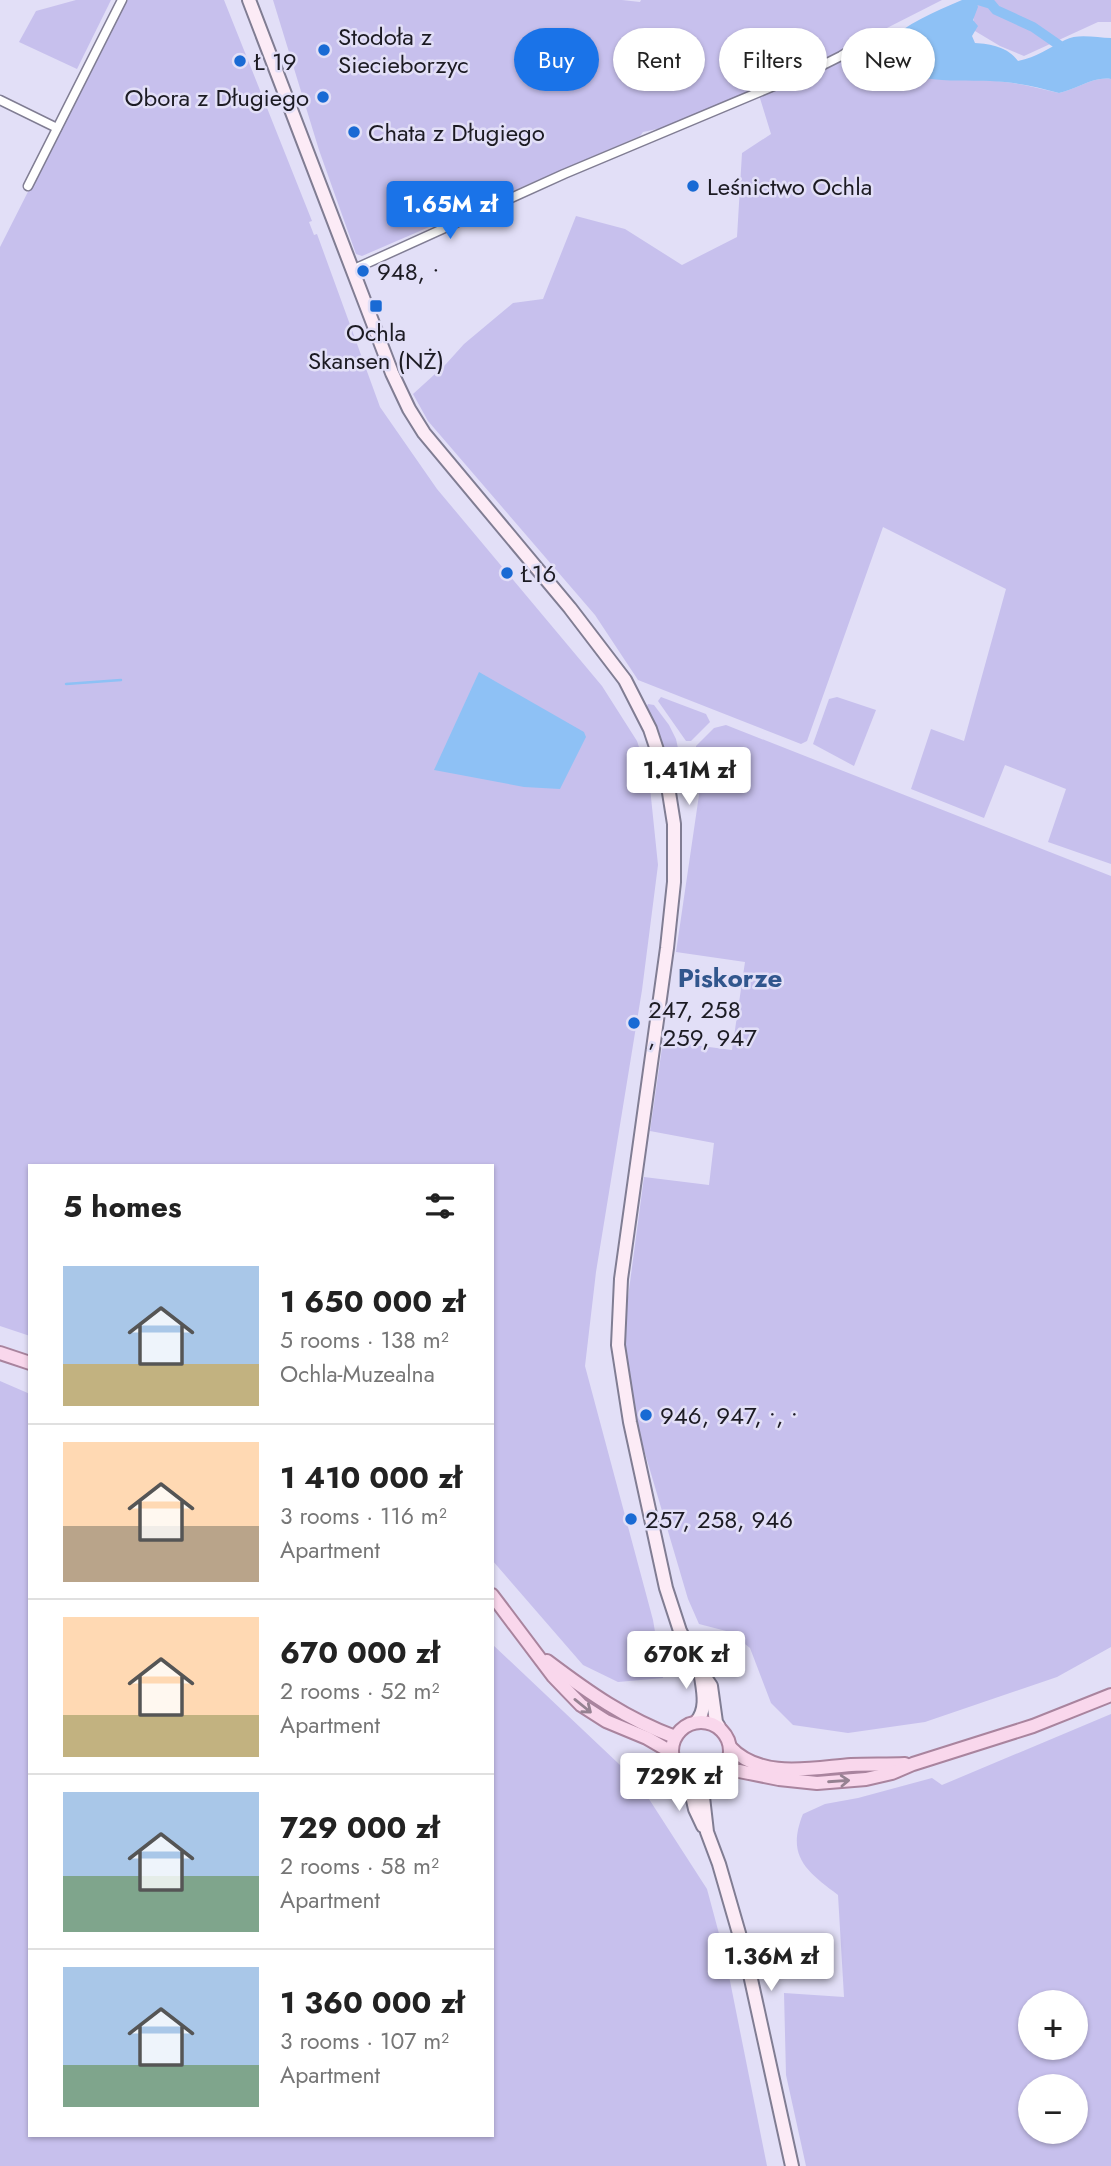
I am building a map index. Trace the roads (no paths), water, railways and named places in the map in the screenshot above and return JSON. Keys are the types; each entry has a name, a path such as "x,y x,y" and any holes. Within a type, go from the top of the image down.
{"main road":[{"path":"0,1353 28,1362"},
{"path":"494,1598 567,1692 592,1713 671,1752"},
{"path":"539,1654 607,1706 675,1737"},
{"path":"723,1770 817,1783 866,1779 892,1773 1033,1726 1111,1695"},
{"path":"704,1721 719,1727 727,1736 730,1748 730,1756 723,1770 706,1780 688,1778 676,1767 671,1752 680,1730 696,1722 704,1721"},
{"path":"730,1748 754,1762 796,1770 851,1765 913,1764"}],"street":[{"path":"28,186 122,0"},
{"path":"249,0 396,382 416,421 445,460 570,608 625,680 650,729 667,780 674,824 674,882 621,1279 618,1345 630,1422 666,1588 680,1632 700,1670 712,1686 716,1722 719,1727"},
{"path":"352,270 564,173 841,56"},
{"path":"0,100 57,128"},
{"path":"696,1722 703,1708 700,1670"},
{"path":"688,1778 695,1809 708,1832 723,1874 747,1961 792,2166"},
{"path":"706,1780 704,1797 708,1832"}],"water":[{"path":"962,0 976,0 978,7 973,20 978,26 972,36 975,43 999,47 1018,61 1037,55 1070,38 1111,38 1111,79 1098,80 1059,93 1005,82 935,79 935,28 905,28"},
{"path":"479,672 584,732 586,737 560,789 524,787 434,770"}],"waterway":[{"path":"978,0 991,4 996,10 1033,27 1059,45"},
{"path":"66,684 121,680"}],"place":[{"name":"Stodoła z Siecieborzyc","path":"324,50"},
{"name":"Ł 19","path":"240,61"},
{"name":"Obora z Długiego","path":"323,97"},
{"name":"Chata z Długiego","path":"354,132"},
{"name":"Leśnictwo Ochla","path":"693,186"},
{"name":"948, •","path":"363,271"},
{"name":"Ochla Skansen (NŻ)","path":"376,306"},
{"name":"Ł16","path":"507,573"},
{"name":"247, 258 , 259, 947","path":"634,1023"},
{"name":"946, 947, •, •","path":"646,1415"},
{"name":"257, 258, 946","path":"631,1519"}],"district":[{"name":"Piskorze","path":"730,978"}]}
